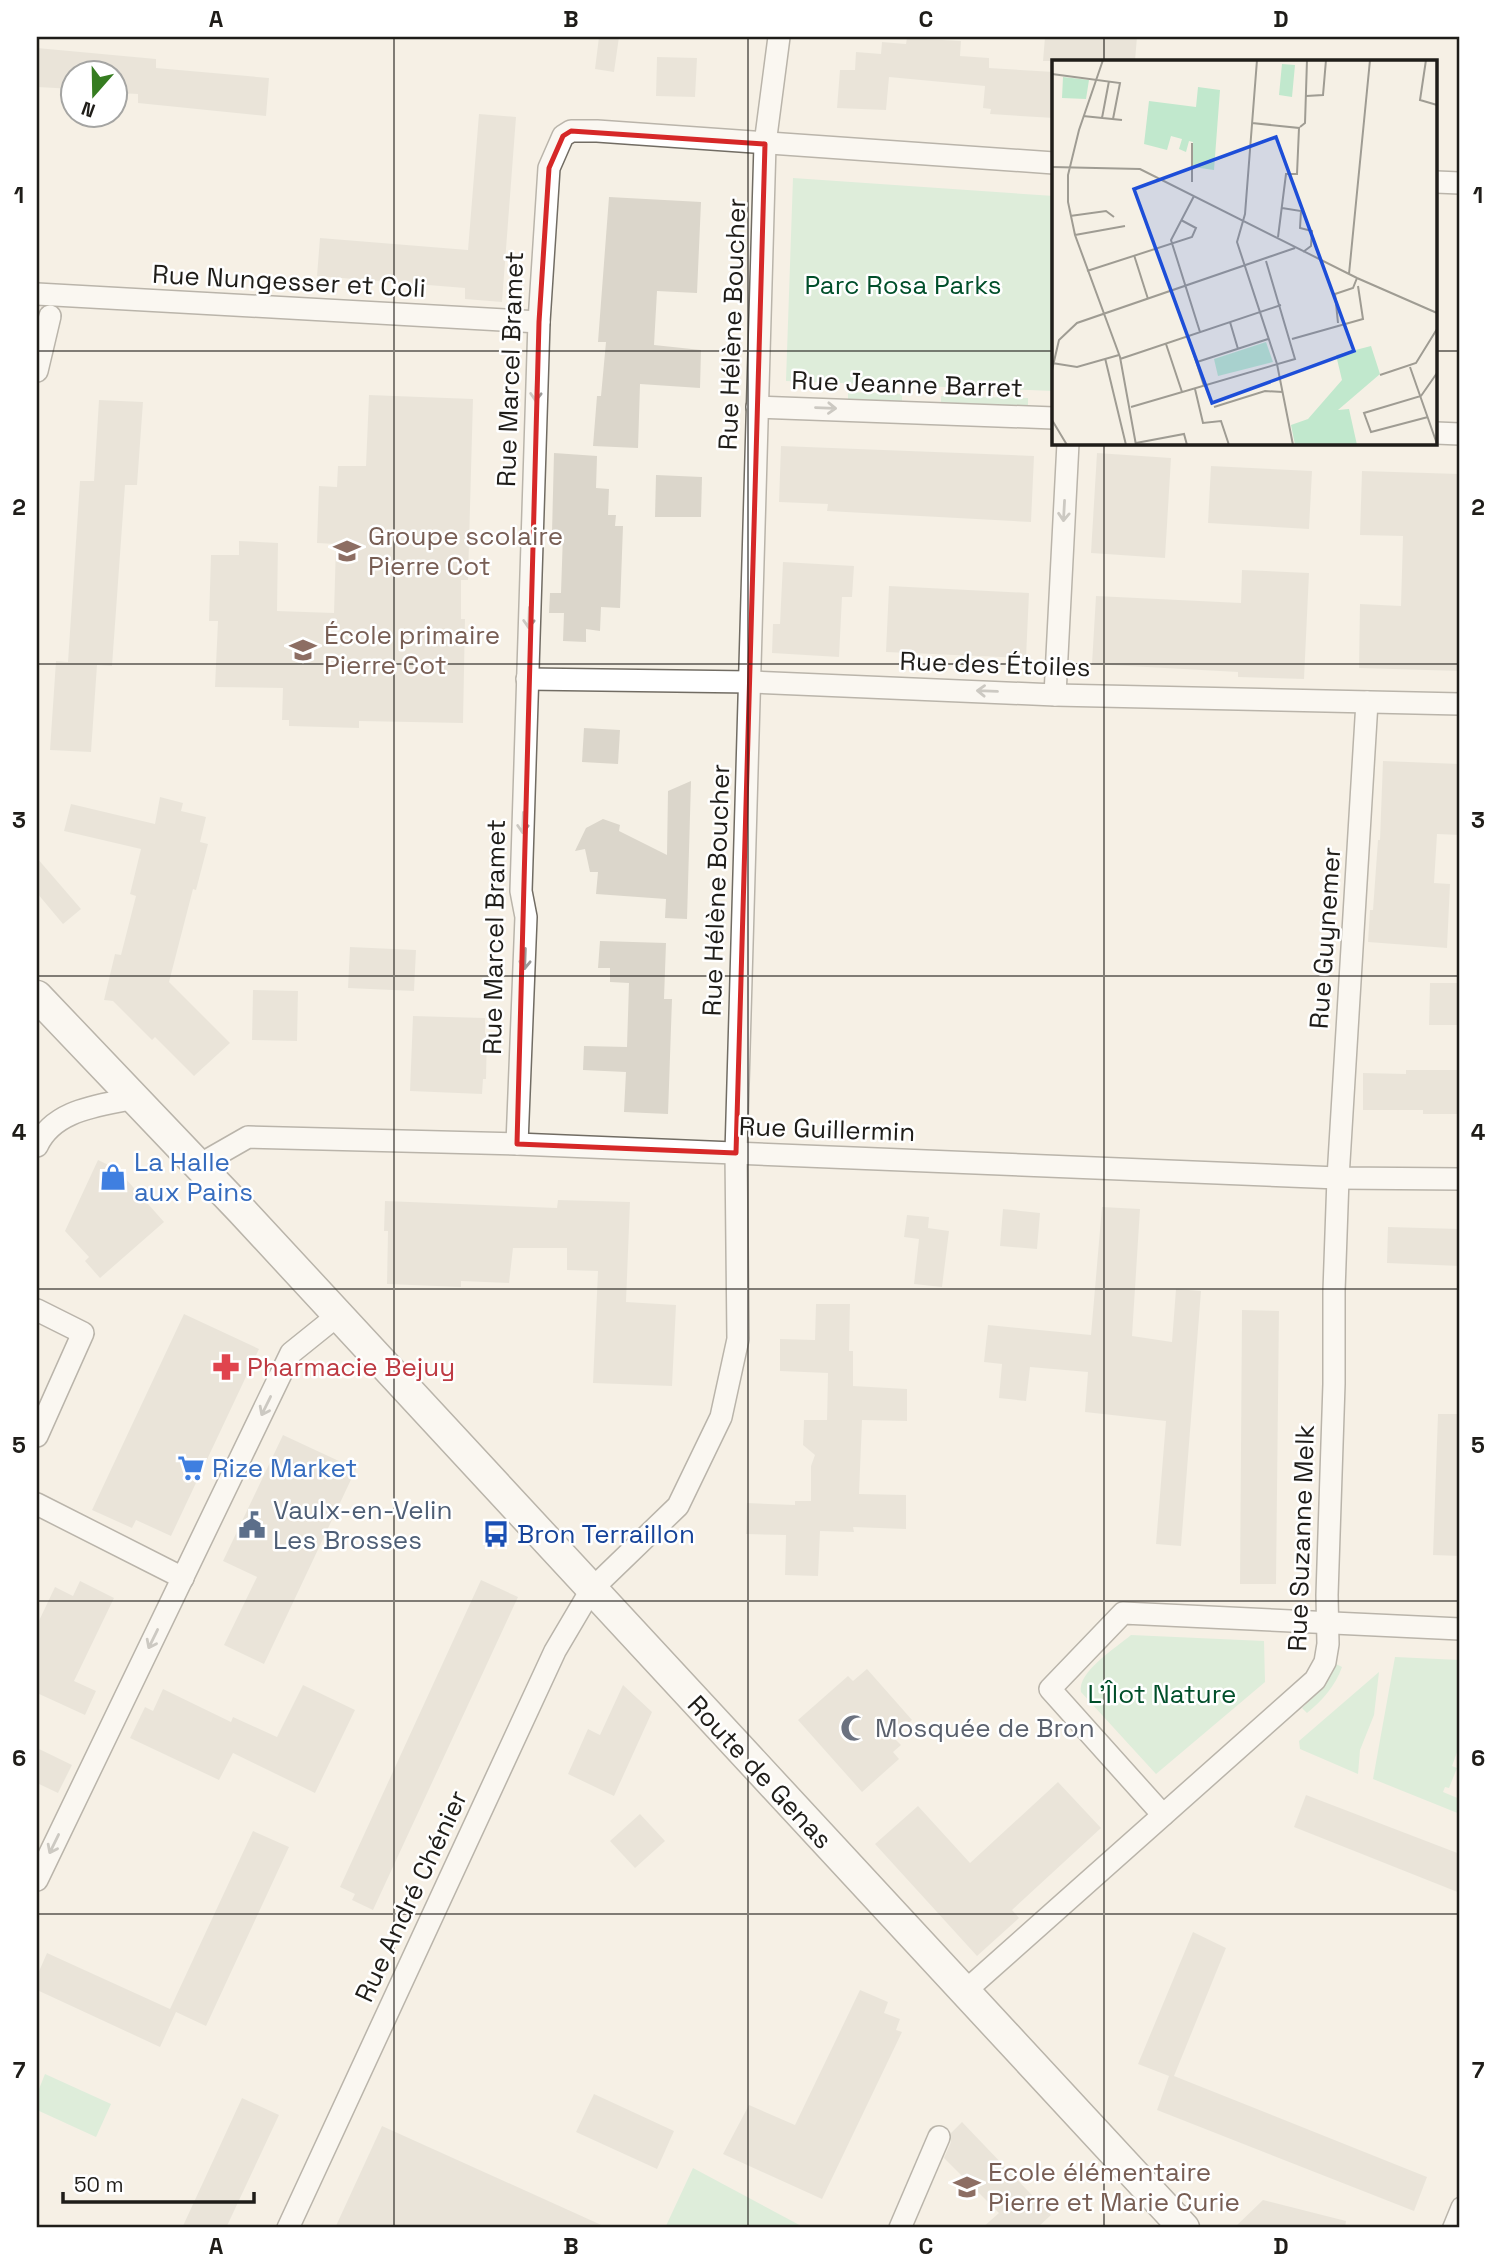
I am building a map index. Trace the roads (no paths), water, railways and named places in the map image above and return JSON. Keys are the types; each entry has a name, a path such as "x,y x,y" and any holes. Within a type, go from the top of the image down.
{"main road":[{"name":"Route de Genas","path":"37,996 199,1165 963,1993 1184,2228"}],"street":[{"name":"Rue Hélène Boucher","path":"591,1590 678,1506 721,1417 738,1339 736,1153 765,144 779,37"},
{"name":"Rue Marcel Bramet","path":"517,1144 527,917 521,891 539,323 548,168 563,136 571,131 597,131 1052,163"},
{"path":"1438,182 1460,183"},
{"name":"Rue Nungesser et Coli","path":"37,294 539,323"},
{"path":"37,371 51,316"},
{"name":"Rue Jeanne Barret","path":"757,407 1052,418"},
{"path":"1438,433 1460,434"},
{"path":"1055,695 1068,444"},
{"name":"Rue des Étoiles","path":"527,679 751,682 1055,695 1460,704"},
{"name":"Rue Guynemer","path":"1338,1178 1367,702"},
{"path":"37,1146 43,1133 74,1111 135,1098"},
{"name":"Rue Guillermin","path":"199,1165 248,1137 517,1144 1338,1178 1460,1180"},
{"name":"Rue Suzanne Melk","path":"963,1993 1315,1680 1325,1662 1338,1178"},
{"path":"37,1310 83,1333 37,1436"},
{"path":"37,1880 291,1353 337,1316"},
{"path":"37,1504 183,1578"},
{"name":"Rue André Chénier","path":"288,2228 555,1651 591,1590"},
{"path":"1163,1815 1049,1689 1123,1614 1460,1629"},
{"path":"900,2228 939,2137"},
{"path":"1451,2228 1460,2206"}],"place":[{"name":"Groupe scolaire Pierre Cot","path":"347,551"},
{"name":"École primaire Pierre Cot","path":"303,650"},
{"name":"La Halle aux Pains","path":"113,1177"},
{"name":"Pharmacie Bejuy","path":"226,1367"},
{"name":"Rize Market","path":"191,1468"},
{"name":"Vaulx-en-Velin Les Brosses","path":"252,1525"},
{"name":"Bron Terraillon","path":"496,1534"},
{"name":"Mosquée de Bron","path":"854,1728"},
{"name":"Ecole élémentaire Pierre et Marie Curie","path":"967,2187"}],"park label":[{"name":"Parc Rosa Parks","path":"903,285"},
{"name":"L'Îlot Nature","path":"1162,1694"}]}
